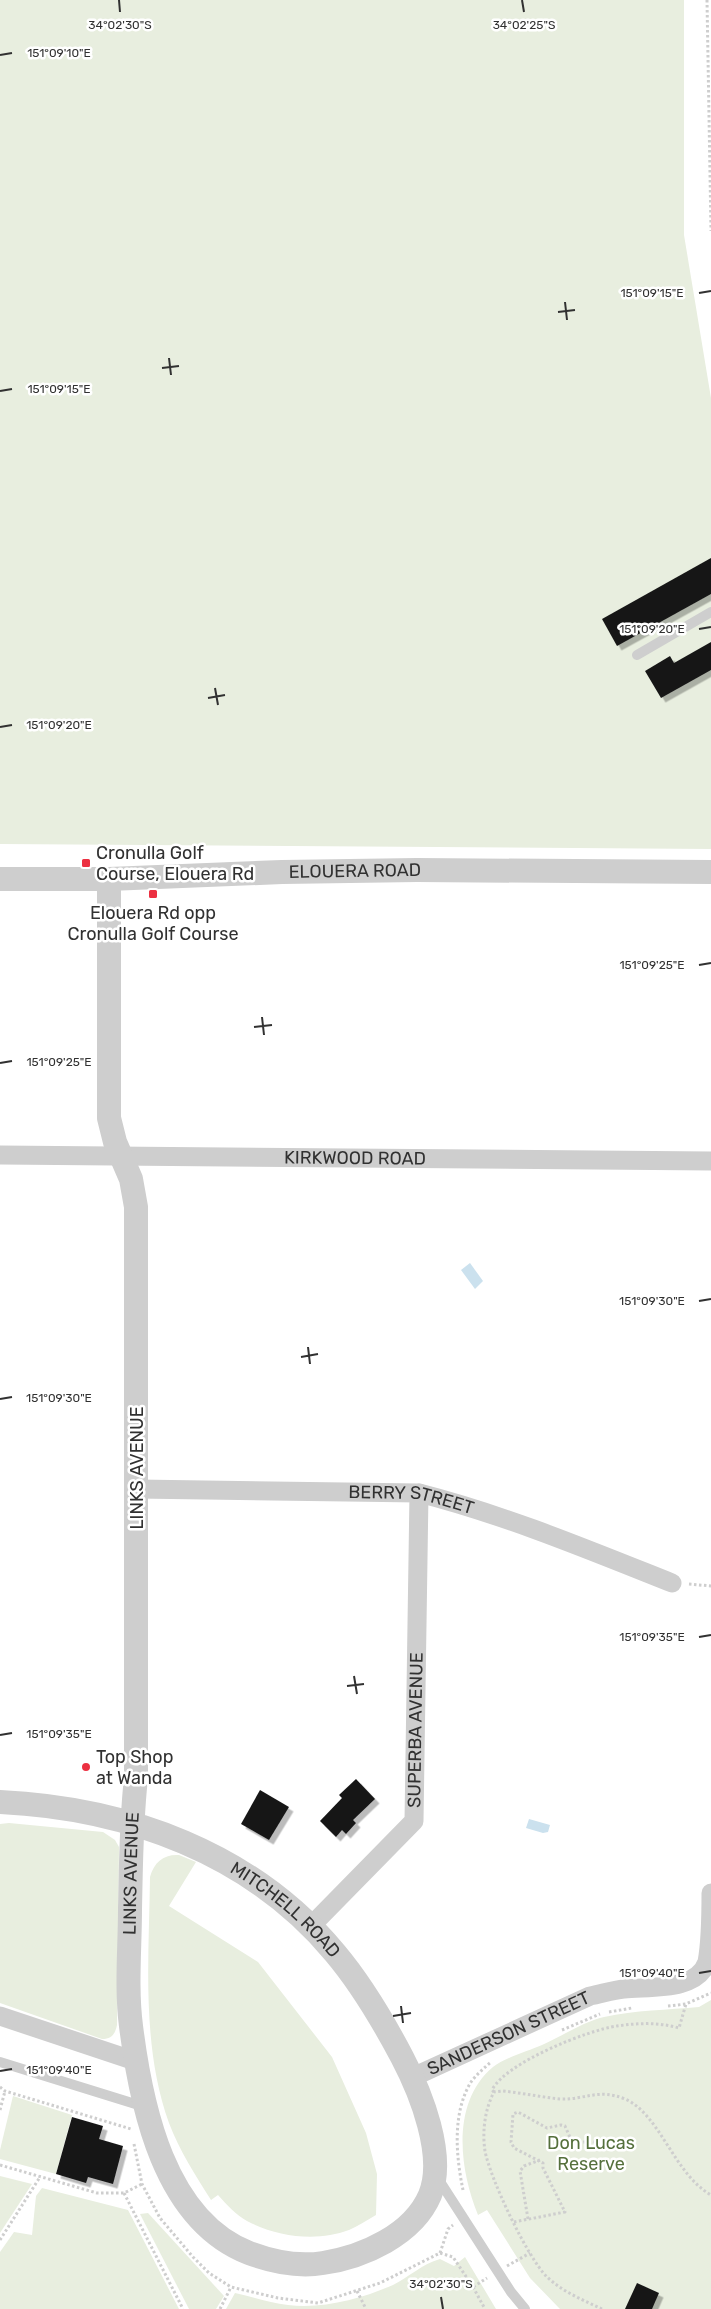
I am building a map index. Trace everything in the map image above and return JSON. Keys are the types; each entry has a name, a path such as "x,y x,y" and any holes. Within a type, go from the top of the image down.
{"street":[{"name":"ELOUERA ROAD","path":"0,878 109,879 282,872 417,870 711,872"},
{"name":"LINKS AVENUE","path":"109,879 109,1118 111,1131 131,1179 136,1207 136,1778 131,1822 129,1980 131,2024 146,2107 161,2157 174,2185 194,2212 217,2235 240,2250 268,2260 295,2264 322,2263 370,2249 404,2228 418,2215 432,2185"},
{"name":"KIRKWOOD ROAD","path":"0,1155 711,1161"},
{"name":"BERRY STREET","path":"137,1489 419,1494 445,1500 578,1545 672,1583"},
{"name":"SUPERBA AVENUE","path":"311,1926 414,1821 419,1494"},
{"name":"MITCHELL ROAD","path":"0,1802 48,1805 131,1822 172,1836 220,1859 279,1898 311,1926 336,1954 365,1992 413,2077 424,2108 434,2148 432,2185"},
{"name":"SANDERSON STREET","path":"413,2077 590,1996 621,1989 682,1983 694,1978 706,1964 710,1947 711,1894"},
{"path":"0,2016 138,2062"}],"lane":[{"path":"636,655 711,612"},
{"path":"0,2062 146,2107"},
{"name":"MITCHELL ROAD","path":"432,2185 525,2309"}],"path":[{"path":"707,0 711,230"},
{"path":"672,1583 711,1586"},
{"path":"659,2006 686,2004 703,1999 711,1993"},
{"path":"602,2309 567,2293 546,2276 530,2253 514,2222 485,2151 484,2127 488,2103 494,2092 492,2090 496,2082 516,2067 579,2037 617,2026 662,2023 679,2028 686,2004"},
{"path":"559,2032 602,2013 641,2007"},
{"path":"463,2194 459,2171 458,2134 462,2101 472,2080 492,2062 500,2058"},
{"path":"0,2088 132,2129"},
{"path":"0,2110 5,2091"},
{"path":"494,2092 503,2091 563,2099 603,2093 626,2100 645,2114 700,2189 711,2195"},
{"path":"514,2222 565,2212 540,2160 514,2148 511,2142 513,2114 518,2112 547,2128 560,2125 565,2126 572,2142 575,2144 589,2141 606,2144"},
{"path":"528,2219 520,2171 524,2166 540,2160"},
{"path":"0,2165 98,2193 124,2193 142,2184"},
{"path":"0,2240 40,2177"},
{"path":"124,2193 183,2309"},
{"path":"455,2223 448,2229 440,2253 453,2258 473,2287 484,2309"},
{"path":"473,2287 530,2253"},
{"path":"220,2309 231,2287"},
{"path":"357,2291 366,2309"}],"green space":[{"path":"0,0 684,0 684,235 711,398 711,849 0,844"},
{"path":"9,1823 103,1832 115,1840 119,1847 117,2025 111,2037 102,2039 0,2003 0,1824"},
{"path":"179,1855 196,1862 169,1906 258,1962 332,2057 366,2133 377,2174 376,2215 349,2230 324,2236 297,2236 271,2231 247,2221 235,2213 218,2195 211,2200 188,2163 173,2133 160,2093 150,2033 148,1970 150,1877 154,1867 160,1860 169,1856"},
{"name":"Don Lucas Reserve","path":"711,2000 711,2309 560,2309 530,2278 487,2210 478,2215 471,2197 463,2157 465,2117 470,2098 480,2082 493,2067 588,2022 628,2013 699,2007"},
{"path":"13,2096 72,2115 56,2174 0,2159 0,2150"},
{"path":"0,2176 32,2184 0,2233"},
{"path":"42,2188 128,2210 179,2309 0,2309 0,2252 14,2232 32,2235 36,2196"},
{"path":"148,2213 224,2296 216,2309 189,2309 140,2214"},
{"path":"465,2257 496,2309 226,2309 235,2293 288,2305 315,2306 342,2302 368,2295 393,2285 433,2261 440,2259 454,2266"}],"water":[{"path":"470,1263 483,1281 475,1289 461,1270"},
{"path":"529,1819 550,1825 548,1832 543,1833 526,1828"}],"building":[{"path":"711,558 711,594 617,646 602,619"},
{"path":"711,642 711,670 661,698 645,671 670,656 674,663"},
{"path":"356,1779 375,1799 353,1820 356,1823 346,1834 342,1830 336,1837 320,1821 342,1798 339,1795"},
{"path":"260,1790 289,1807 269,1840 241,1824"},
{"path":"72,2117 103,2126 99,2139 123,2146 113,2184 88,2177 86,2183 56,2174"},
{"path":"637,2283 659,2293 652,2309 625,2309"}],"place":[{"name":"Cronulla Golf Course, Elouera Rd","path":"86,863"},
{"name":"Elouera Rd opp Cronulla Golf Course","path":"153,894"},
{"name":"Top Shop at Wanda","path":"86,1767"}]}
